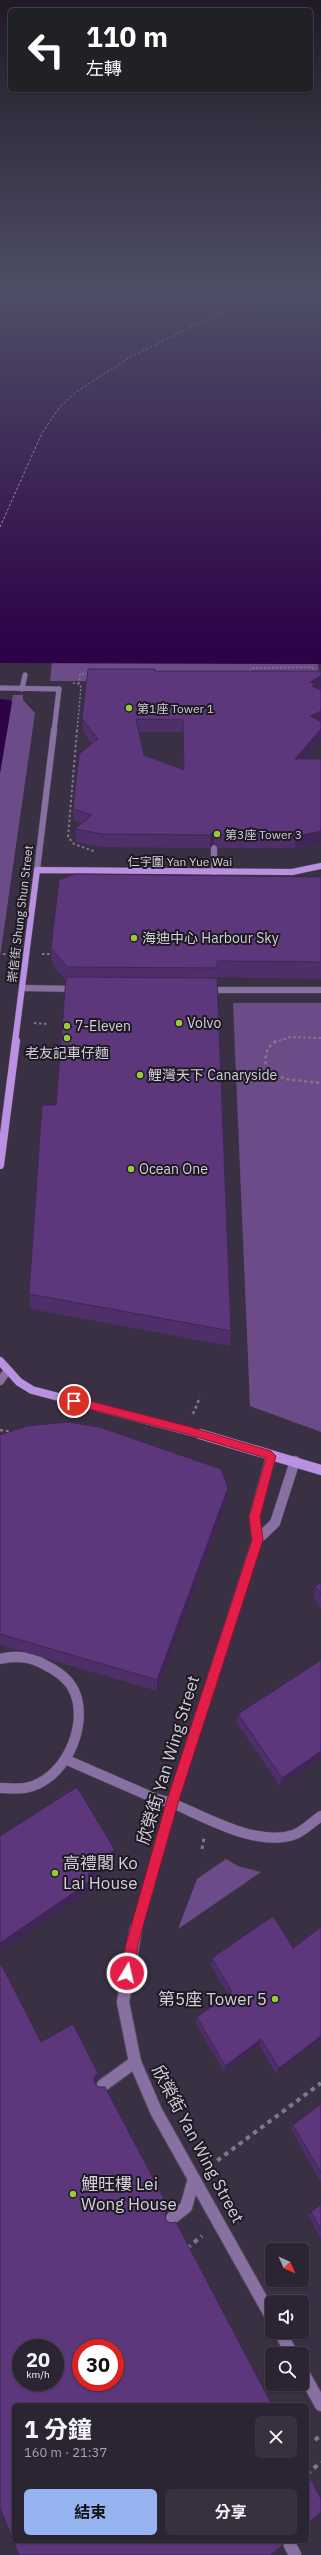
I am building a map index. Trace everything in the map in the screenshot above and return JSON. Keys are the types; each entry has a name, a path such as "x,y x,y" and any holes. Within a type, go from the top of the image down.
{"street":[{"path":"0,688 22,688 24,675"},
{"name":"崇信街 Shung Shun Street","path":"0,1165 2,1138 23,988 59,689 22,688"},
{"path":"214,848 214,872"},
{"name":"仁宇圍 Yan Yue Wai","path":"37,870 292,872 321,866"},
{"path":"23,988 82,989"},
{"path":"201,990 321,990"},
{"path":"0,1361 19,1382 32,1390 187,1430 321,1470"},
{"path":"0,1380 8,1370"},
{"name":"欣榮街 Yan Wing Street","path":"265,2306 156,2111 135,2062 123,2002 132,1944 172,1803 257,1540 254,1517 271,1456"},
{"path":"257,1540 275,1524 295,1461"},
{"path":"0,1659 27,1658 48,1664 65,1677 76,1695 80,1716 77,1739 66,1760 51,1776 30,1786 8,1790 0,1788"},
{"path":"66,1760 154,1798 172,1803 254,1835 274,1839 294,1834 321,1816"},
{"path":"103,2085 135,2062"},
{"path":"172,2218 186,2207 194,2179"},
{"path":"309,2384 321,2405"},
{"path":"289,2543 295,2555"}],"path":[{"path":"243,675 253,668 312,667 317,673 321,673"},
{"path":"89,850 74,844 68,837 81,688 79,684 80,674 96,674"},
{"path":"69,683 79,684"},
{"path":"321,1038 291,1037 278,1039 271,1044 265,1053 265,1060 266,1068 282,1079 300,1083 321,1083"},
{"path":"0,1430 17,1434"},
{"path":"210,2166 321,2083"},
{"path":"185,2250 202,2236"},
{"path":"315,2440 321,2435"},
{"path":"309,2472 321,2462"}],"shaded area":[{"path":"0,408 321,408 321,664 0,663"},
{"path":"52,663 318,664 320,683 50,681"},
{"path":"13,695 23,695 23,700 35,713 0,957 0,773"},
{"path":"0,699 10,700 12,702 0,773"},
{"path":"233,1003 321,1003 321,1432 250,1406"},
{"path":"226,1859 238,1866 261,1872 178,1929 197,1879"}],"building":[{"path":"88,669 155,669 154,671 321,671 321,676 310,682 314,684 312,686 321,690 321,711 310,716 321,722 321,729 295,759 321,759 321,830 296,836 219,835 215,831 210,835 102,834 75,829 92,815 73,809 79,754 98,739 82,719","holes":["136,719 183,720 184,770 144,755"]},
{"path":"75,874 321,877 321,962 217,961 217,968 67,967 51,948 59,880"},
{"path":"66,977 217,978 231,1331 29,1294 42,1105 56,1105"},
{"path":"68,1422 99,1427 221,1469 228,1488 157,1680 0,1634 0,1435 27,1426"},
{"path":"321,1583 321,1594 315,1586"},
{"path":"321,1660 321,1751 282,1778 238,1714"},
{"name":"高禮閣 Ko Lai House","path":"77,1787 115,1850 97,1862 100,1866 88,1874 92,1880 0,1943 0,1836"},
{"name":"第5座 Tower 5","path":"273,1916 293,1948 321,1927 321,2036 279,2068 261,2039 225,2066 197,2017 232,1992 212,1958"},
{"path":"0,1962 41,2042 73,2024 98,2073 94,2077 95,2084 99,2087 105,2087 169,2208 165,2213 166,2220 170,2223 176,2222 271,2403 12,2403 12,2538 0,2508"},
{"path":"321,2104 321,2173 293,2125"},
{"path":"321,2204 321,2230 311,2212"},
{"path":"309,2476 321,2499 321,2512 309,2522"},
{"path":"14,2543 285,2543 271,2555 19,2555"}],"ferry route":[{"path":"0,527 42,433 59,408"}],"place":[{"name":"第1座 Tower 1","path":"129,708"},
{"name":"第3座 Tower 3","path":"217,834"},
{"name":"海迪中心 Harbour Sky","path":"134,938"},
{"name":"Volvo","path":"179,1023"},
{"name":"7-Eleven","path":"67,1026"},
{"name":"老友記車仔麵","path":"67,1038"},
{"name":"鯉灣天下 Canaryside","path":"140,1075"},
{"name":"Ocean One","path":"131,1169"},
{"name":"高禮閣 Ko Lai House","path":"55,1873"},
{"name":"第5座 Tower 5","path":"275,1999"},
{"name":"鯉旺樓 Lei Wong House","path":"73,2194"}],"route":[{"path":"74,1401 187,1430 271,1456 254,1517 257,1540 172,1803 132,1944 127,1973"}]}
